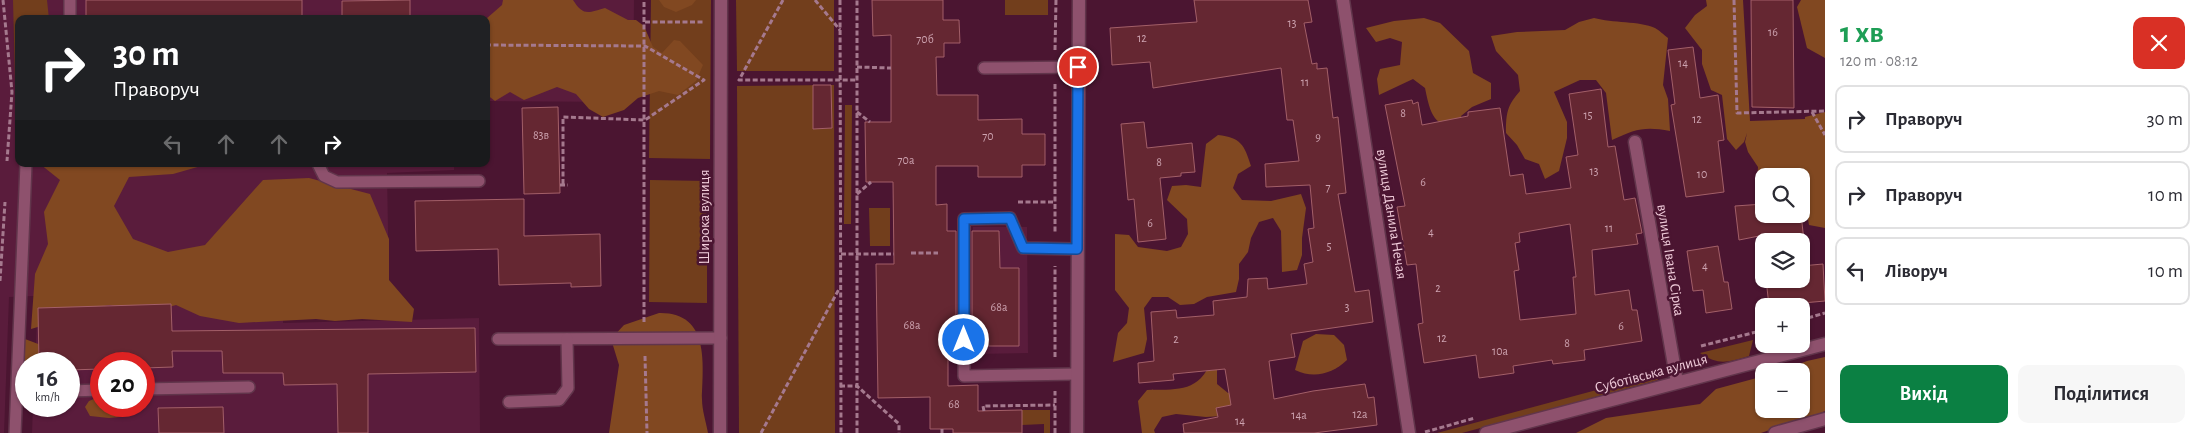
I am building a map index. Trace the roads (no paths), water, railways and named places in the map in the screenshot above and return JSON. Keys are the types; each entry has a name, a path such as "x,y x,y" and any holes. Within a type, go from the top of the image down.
{"street":[{"name":"Широка вулиця","path":"720,433 721,0"},
{"path":"1077,433 1079,0"},
{"name":"вулиця Данила Нечая","path":"1343,0 1409,433"},
{"name":"вулиця Івана Сірка","path":"1635,142 1672,364 1677,382"},
{"name":"Суботівська вулиця","path":"1486,433 1825,344"},
{"path":"1775,433 1825,419"}],"lane":[{"path":"70,0 70,15"},
{"path":"984,68 1078,67"},
{"path":"22,352 26,167"},
{"path":"320,167 324,176 337,182 479,181"},
{"path":"1077,249 1023,248 1010,218 964,219 964,376 1077,374"},
{"path":"498,339 721,338"},
{"path":"509,402 559,400 568,388 567,339"},
{"path":"155,389 249,387"},
{"path":"15,433 17,417"}]}
